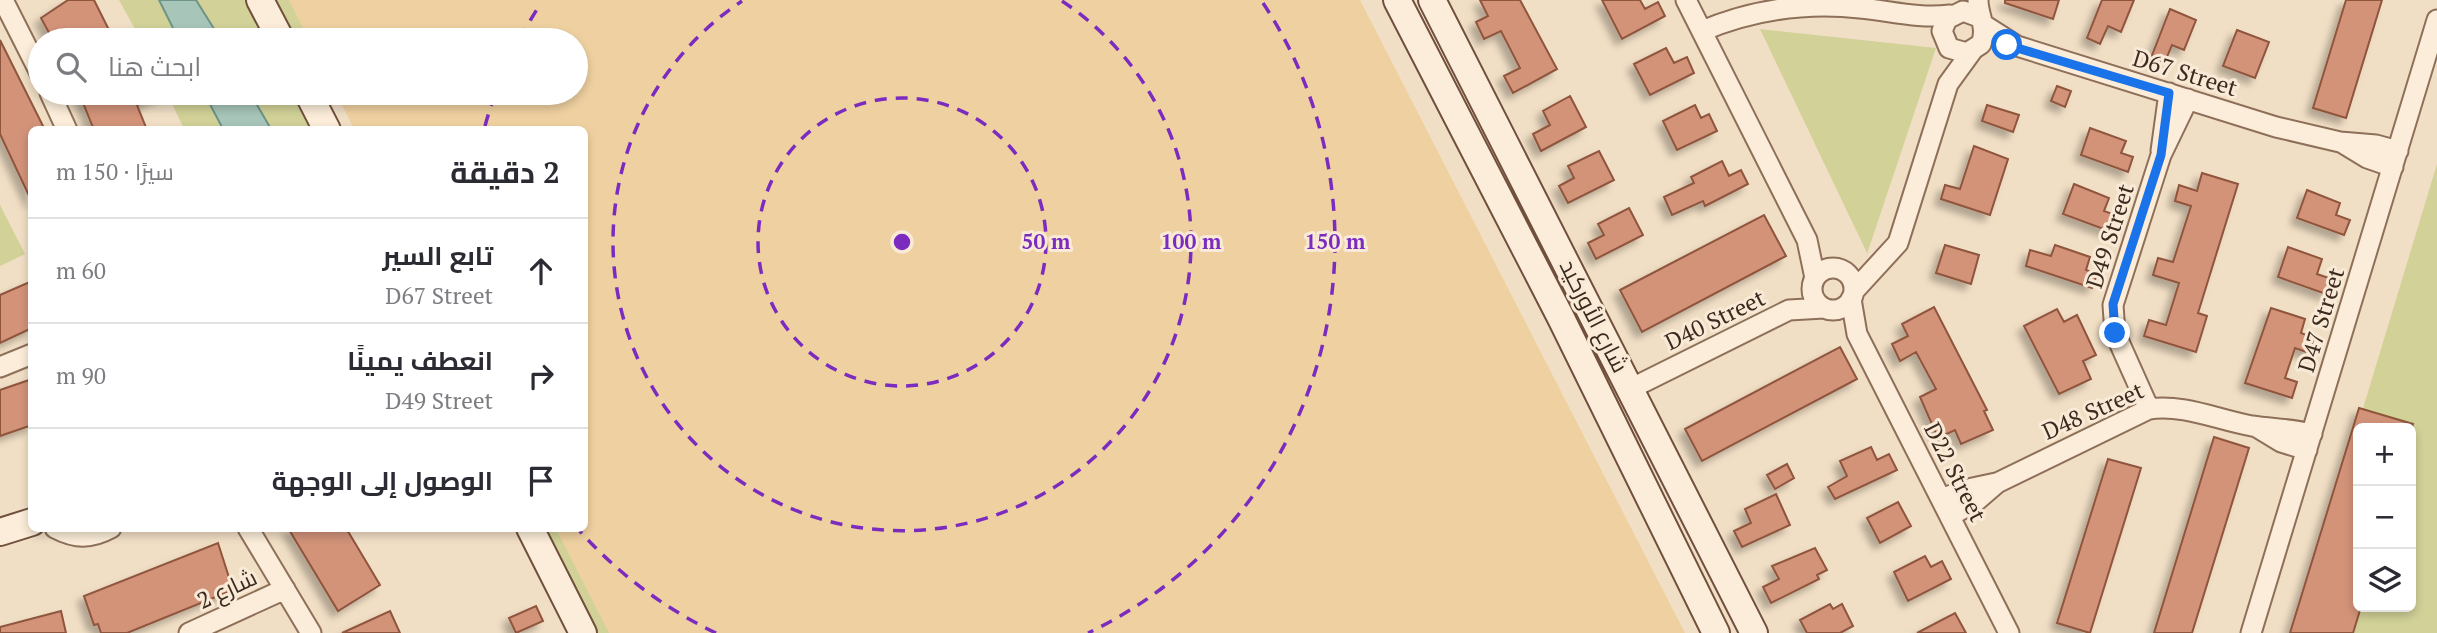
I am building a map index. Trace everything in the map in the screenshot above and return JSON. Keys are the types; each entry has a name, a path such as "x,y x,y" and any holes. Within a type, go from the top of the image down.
{"street":[{"path":"4,0 28,49"},
{"path":"260,0 275,28"},
{"name":"شارع الأوركيد","path":"1397,0 1561,318 1716,633"},
{"name":"شارع الأوركيد","path":"1432,0 1632,388 1754,633"},
{"path":"1686,0 1807,240 1814,298 1827,309 1842,308 1874,269 1892,253 1903,232 1948,84 1983,39 1980,14 1957,9 1910,16 1859,8 1789,8 1744,16 1702,31"},
{"path":"1948,84 1943,27 1957,9"},
{"name":"D67 Street","path":"1980,14 2017,46"},
{"path":"1910,16 1958,52 1975,49"},
{"name":"D47 Street","path":"2251,633 2437,20"},
{"name":"D67 Street","path":"1975,49 2017,46 2276,127 2340,142 2376,145 2395,159"},
{"name":"D49 Street","path":"2161,155 2169,93"},
{"name":"D49 Street","path":"2149,409 2118,343 2113,314 2161,155 2188,99"},
{"path":"56,105 65,126"},
{"path":"314,105 325,126"},
{"path":"1807,240 1852,280 1853,295"},
{"path":"1789,310 1821,271 1874,269"},
{"name":"D22 Street","path":"1853,295 1857,334 2009,633"},
{"name":"D40 Street","path":"1632,388 1789,310 1827,309"},
{"name":"D22 Street","path":"1827,309 1857,334"},
{"path":"1561,318 1580,332 1606,378 1618,386 1632,388"},
{"path":"0,367 28,356"},
{"name":"D48 Street","path":"1945,508 1968,489 1997,483 2149,409 2174,408 2254,426 2292,428 2310,442"},
{"path":"0,532 28,523"},
{"path":"64,532 86,537 100,532"},
{"path":"250,532 312,633"},
{"path":"532,532 583,633"},
{"name":"شارع 2","path":"189,633 285,589"}],"green space":[{"path":"119,0 250,0 264,28 134,28"},
{"path":"260,0 295,0 310,28 275,28"},
{"path":"1760,29 1936,48 1867,254 1867,253"},
{"path":"173,105 302,105 313,126 183,126"},
{"path":"2437,164 2437,633 2295,633 2353,441 2353,612 2416,612 2416,423 2359,423"},
{"path":"0,205 25,254 0,266"},
{"path":"532,532 568,532 619,633 583,633"}],"sand":[{"path":"289,0 1360,0 1685,633 609,633 558,532 588,532 588,126 352,126 342,105 588,105 588,28 303,28"}],"shaded area":[{"path":"159,0 196,0 214,28 173,28"},
{"path":"210,105 257,105 269,126 221,126"}],"building":[{"path":"68,0 94,0 108,28 46,28 41,18"},
{"path":"1480,0 1520,0 1557,69 1513,93 1504,76 1520,68 1501,31 1484,39 1476,22 1488,16"},
{"path":"1602,0 1640,0 1645,9 1658,2 1665,16 1622,39"},
{"path":"2005,0 2059,0 2053,19 2005,3"},
{"path":"2102,0 2134,0 2121,32 2108,26 2100,44 2087,38"},
{"path":"2346,0 2382,0 2346,118 2313,108"},
{"path":"2170,9 2196,20 2184,50 2172,45 2164,64 2151,58"},
{"path":"2237,30 2269,42 2255,78 2223,66"},
{"path":"0,40 28,96 28,105 32,105 43,126 28,126 28,194 0,134"},
{"path":"1666,48 1674,63 1687,57 1694,73 1650,95 1634,64"},
{"path":"2057,86 2071,91 2065,107 2051,101"},
{"path":"1570,96 1586,127 1541,151 1533,134 1550,125 1543,111"},
{"path":"84,105 137,105 145,126 92,126"},
{"path":"1695,105 1701,118 1709,114 1717,131 1677,150 1663,121"},
{"path":"1987,105 2019,115 2013,132 1982,121"},
{"path":"2090,128 2126,141 2121,153 2133,157 2128,172 2081,155"},
{"path":"1974,146 2008,159 1990,215 1941,199 1945,185 1960,189"},
{"path":"1599,151 1614,180 1568,203 1559,186 1574,178 1568,166"},
{"path":"1722,161 1729,176 1741,170 1748,184 1705,206 1703,201 1672,215 1664,197 1694,183 1691,177"},
{"path":"2202,173 2238,184 2198,313 2207,316 2196,352 2144,336 2149,320 2166,325 2179,283 2153,275 2158,258 2173,262 2191,206 2175,201 2179,185 2197,191"},
{"path":"2074,184 2109,198 2104,211 2115,215 2109,231 2063,214"},
{"path":"2307,190 2340,203 2336,215 2350,220 2344,235 2297,218"},
{"path":"1629,208 1643,235 1596,259 1588,243 1604,235 1598,224"},
{"path":"1764,215 1786,256 1642,332 1620,290"},
{"path":"1945,245 1979,255 1971,284 1936,273"},
{"path":"2055,245 2090,257 2086,270 2097,274 2092,288 2026,266 2030,250 2051,256"},
{"path":"2288,247 2322,259 2317,274 2332,279 2326,294 2278,277"},
{"path":"28,283 28,330 0,343 0,295"},
{"path":"1934,307 1987,410 1984,411 1993,430 1961,444 1955,430 1938,438 1920,397 1936,389 1916,352 1900,361 1892,344 1908,336 1902,324"},
{"path":"2271,308 2305,319 2301,333 2314,338 2309,353 2295,348 2285,378 2297,382 2292,398 2245,383"},
{"path":"2057,309 2064,322 2077,315 2096,355 2083,361 2091,379 2059,394 2024,326"},
{"path":"1840,347 1857,379 1702,461 1685,429"},
{"path":"28,380 28,426 0,436 0,390"},
{"path":"2359,408 2410,423 2354,423"},
{"path":"2353,428 2353,612 2359,612 2353,633 2290,633"},
{"path":"2214,437 2249,448 2192,633 2154,633"},
{"path":"1871,447 1877,460 1889,454 1897,470 1835,499 1828,487 1847,476 1840,461"},
{"path":"2108,459 2141,468 2090,633 2057,623"},
{"path":"1787,464 1794,478 1775,489 1767,475"},
{"path":"1776,494 1790,525 1742,547 1734,531 1751,523 1745,509"},
{"path":"1898,502 1911,526 1880,543 1867,518"},
{"path":"290,532 348,532 380,585 338,611"},
{"path":"218,543 233,590 127,633 101,633 98,624 94,625 84,596"},
{"path":"1815,548 1827,570 1817,575 1819,579 1771,603 1763,587 1779,579 1772,566"},
{"path":"1925,556 1931,567 1942,561 1951,579 1908,601 1894,572"},
{"path":"1830,604 1833,609 1842,604 1853,626 1840,633 1807,633 1800,620"},
{"path":"536,606 543,621 516,633 509,618"},
{"path":"61,611 66,633 0,633 0,627"},
{"path":"390,611 400,633 342,633"},
{"path":"1955,613 1966,633 1917,633"}],"route":[{"path":"2007,45 2169,93 2165,106 2161,155 2113,304 2115,333"}]}
